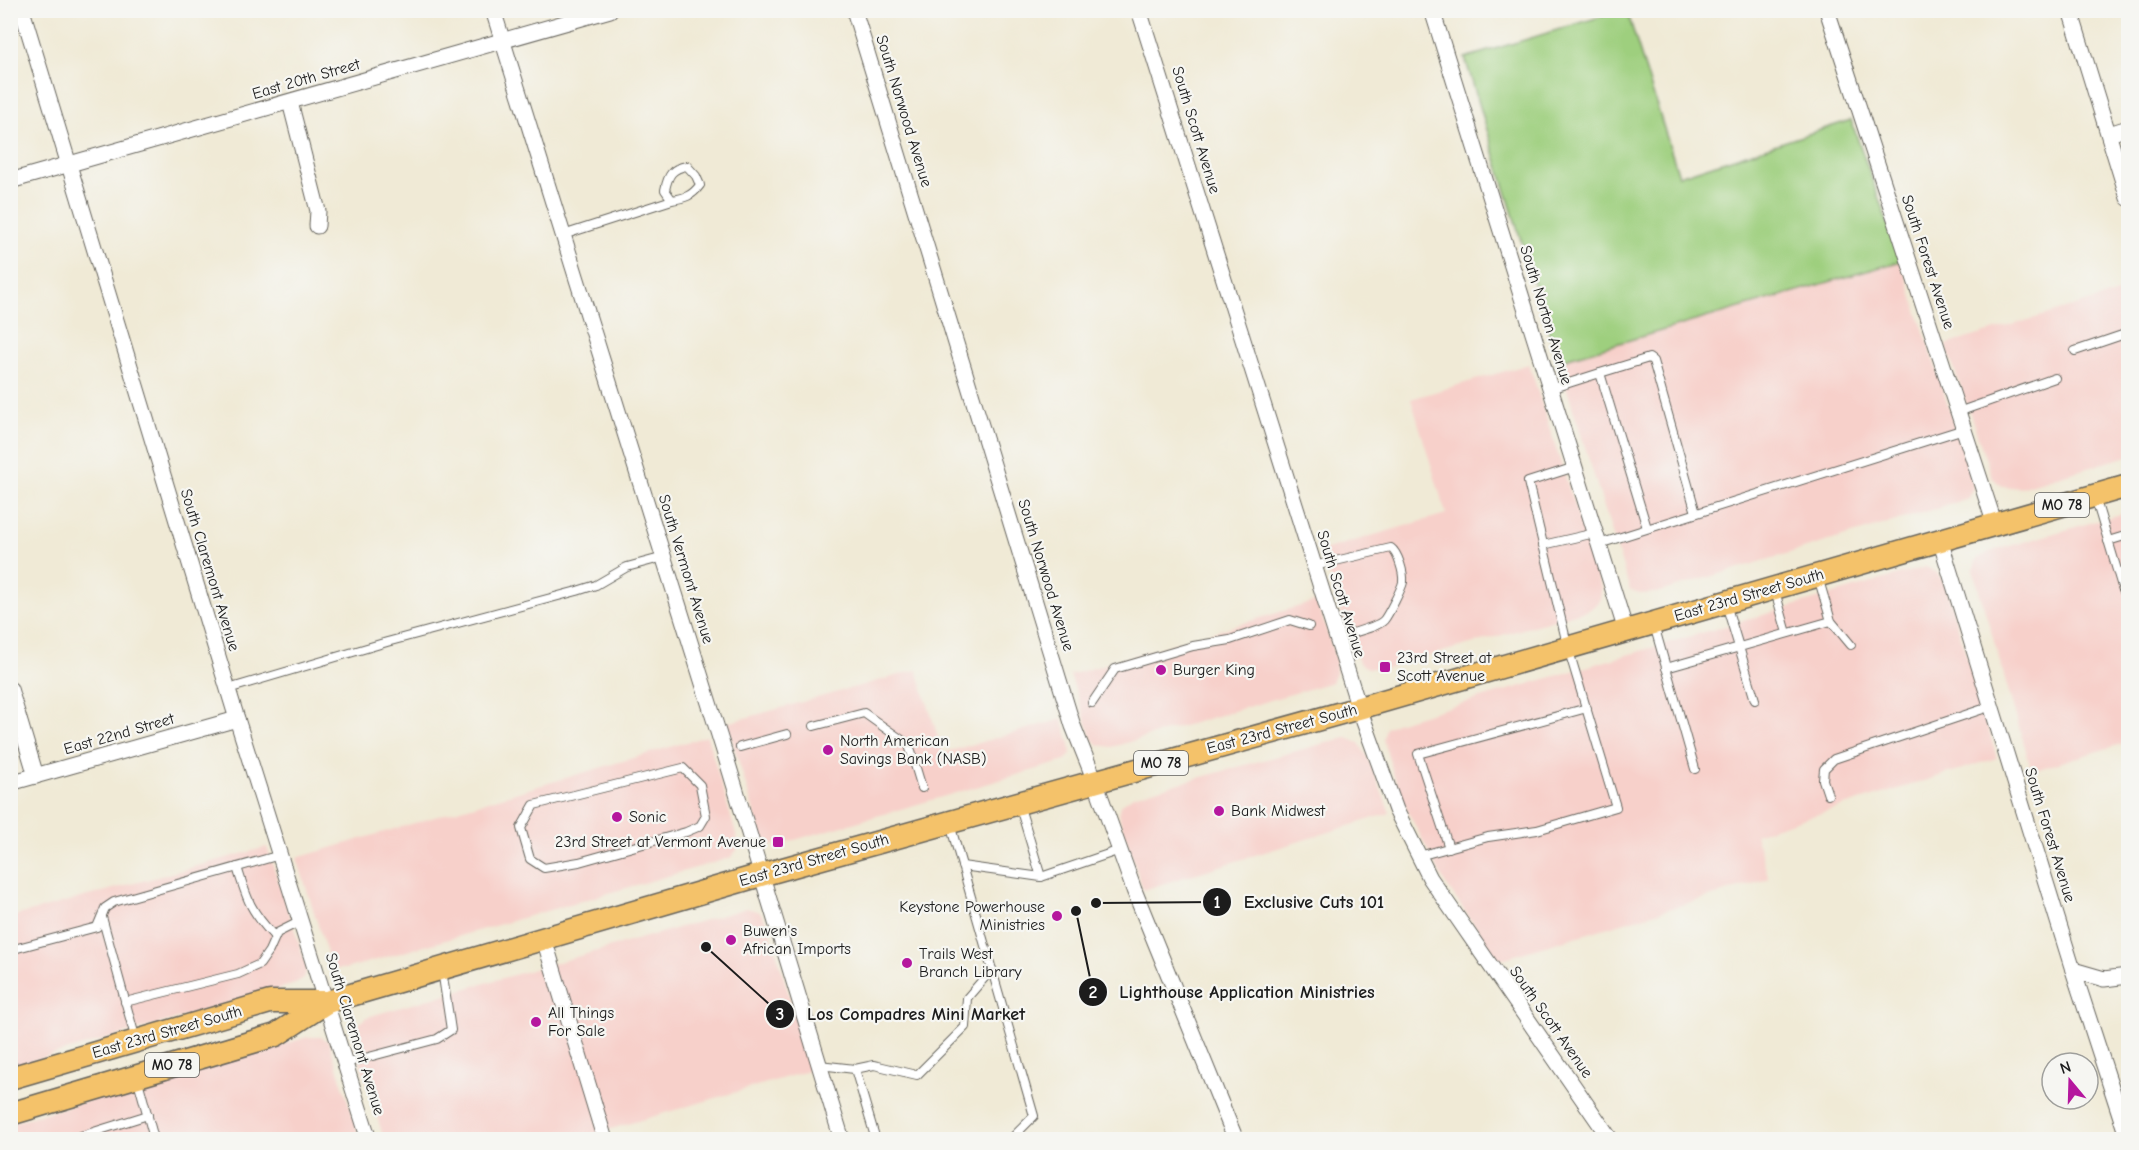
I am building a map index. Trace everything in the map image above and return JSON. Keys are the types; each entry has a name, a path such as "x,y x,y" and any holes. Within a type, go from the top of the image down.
{"main road":[{"name":"MO 78","path":"1995,525 2128,486"},
{"name":"East 23rd Street South","path":"10,1078 270,1002 327,1002 760,875 1359,708 1995,525"},
{"name":"East 23rd Street South","path":"10,1114 276,1035 327,1002"}],"street":[{"name":"South Claremont Avenue","path":"22,10 237,719 369,1140"},
{"name":"South Vermont Avenue","path":"494,10 842,1140"},
{"name":"East 20th Street","path":"10,181 610,10"},
{"name":"South Norwood Avenue","path":"854,10 1073,726 1138,901 1236,1140"},
{"name":"South Scott Avenue","path":"1139,10 1336,638 1396,810 1430,878 1611,1140"},
{"name":"South Norton Avenue","path":"1432,10 1626,631"},
{"name":"South Forest Avenue","path":"1827,10 1995,525"},
{"path":"2070,10 2128,198"},
{"path":"290,102 318,210 316,226"},
{"path":"2109,134 2128,128"},
{"name":"South Forest Avenue","path":"1940,540 2073,970 2128,1139"},
{"path":"10,689 36,776"},
{"name":"East 22nd Street","path":"10,783 237,719"},
{"path":"544,939 605,1140"},
{"path":"2073,970 2104,979 2128,976"}],"lane":[{"path":"563,235 672,200 686,198 700,185 687,166 678,167 670,173 665,190 672,200"},
{"path":"2074,351 2128,333"},
{"path":"1550,388 1649,358 1653,361 1696,513"},
{"path":"1600,373 1647,528"},
{"path":"1958,412 2055,378"},
{"path":"1543,545 1597,538 1647,528 1964,429"},
{"path":"1419,856 1488,837 1537,830 1616,807 1568,648 1528,482 1575,467"},
{"path":"2094,496 2123,590 2128,596"},
{"path":"2108,541 2128,535"},
{"path":"1314,566 1391,548 1395,550 1403,584 1385,619 1378,624 1336,638"},
{"path":"228,689 376,645 577,591 596,585 627,567 664,557"},
{"path":"1817,576 1831,621 1851,645"},
{"path":"1774,588 1786,633"},
{"path":"1726,602 1755,700"},
{"path":"1092,703 1115,669 1193,646 1230,640 1290,620 1309,626"},
{"path":"1666,668 1831,621"},
{"path":"1653,623 1695,769"},
{"path":"1828,795 1823,780 1824,769 1834,759 1992,706"},
{"path":"1449,848 1418,754 1587,708"},
{"path":"814,726 864,713 909,745 922,789"},
{"path":"740,747 787,734"},
{"path":"683,768 700,785 706,816 700,826 579,862 544,868 530,859 521,828 534,805 683,768"},
{"path":"1018,803 1041,877"},
{"path":"950,822 1034,1116 1010,1140"},
{"path":"962,866 1041,877 1120,850"},
{"path":"10,950 97,927 105,908 114,902 280,855"},
{"path":"237,867 247,898 258,919 275,937"},
{"path":"102,917 136,1040"},
{"path":"125,1002 238,974 260,964 277,933 301,921"},
{"path":"346,1063 436,1039 451,1030 442,969"},
{"path":"819,1065 855,1069 874,1065 917,1075 965,1027 967,998 992,969"},
{"path":"855,1069 876,1140"},
{"path":"136,1076 153,1140"},
{"path":"68,1140 147,1115"}],"shaded area":[{"path":"1901,261 1970,473 1973,487 1969,499 1656,593 1640,594 1630,590 1558,361"},
{"path":"2128,290 2128,456 2020,488 2001,486 1992,477 1946,345"},
{"path":"1529,364 1601,588 1600,601 1589,610 1383,669 1368,668 1359,663 1320,551 1446,514 1411,399"},
{"path":"2128,512 2128,742 2032,771 1973,570 1977,559 1989,552"},
{"path":"1926,567 1936,572 1945,583 1997,758 1755,834 1769,879 1499,960 1445,883 1407,810 1383,739 1386,728 1396,723"},
{"path":"1317,601 1336,660 1336,674 1332,682 1112,747 1099,745 1092,739 1070,675"},
{"path":"917,670 943,753 1062,719 1071,754 1065,761 781,844 769,845 762,839 727,723"},
{"path":"707,736 736,834 737,850 730,858 345,969 336,969 330,963 297,858"},
{"path":"1347,737 1359,743 1368,758 1390,813 1143,890 1118,813 1122,804 1133,796"},
{"path":"267,847 307,968 304,978 292,985 11,1067 11,917"},
{"path":"747,908 760,912 768,924 811,1070 577,1139 384,1139 353,1039 356,1027 367,1017"},
{"path":"308,1037 321,1037 329,1042 360,1139 11,1140 11,1123"}],"green space":[{"path":"1619,11 1627,11 1679,176 1851,120 1901,261 1558,361 1465,58"}],"place":[{"name":"23rd Street at Scott Avenue","path":"1385,667"},
{"name":"Burger King","path":"1161,670"},
{"name":"North American Savings Bank (NASB)","path":"828,750"},
{"name":"Bank Midwest","path":"1219,811"},
{"name":"Sonic","path":"617,817"},
{"name":"23rd Street at Vermont Avenue","path":"778,842"},
{"name":"Exclusive Cuts 101","path":"1096,903"},
{"name":"Lighthouse Application Ministries","path":"1076,911"},
{"name":"Keystone Powerhouse Ministries","path":"1057,916"},
{"name":"Buwen's African Imports","path":"731,940"},
{"name":"Los Compadres Mini Market","path":"706,947"},
{"name":"Trails West Branch Library","path":"907,963"},
{"name":"All Things For Sale","path":"536,1022"}]}
